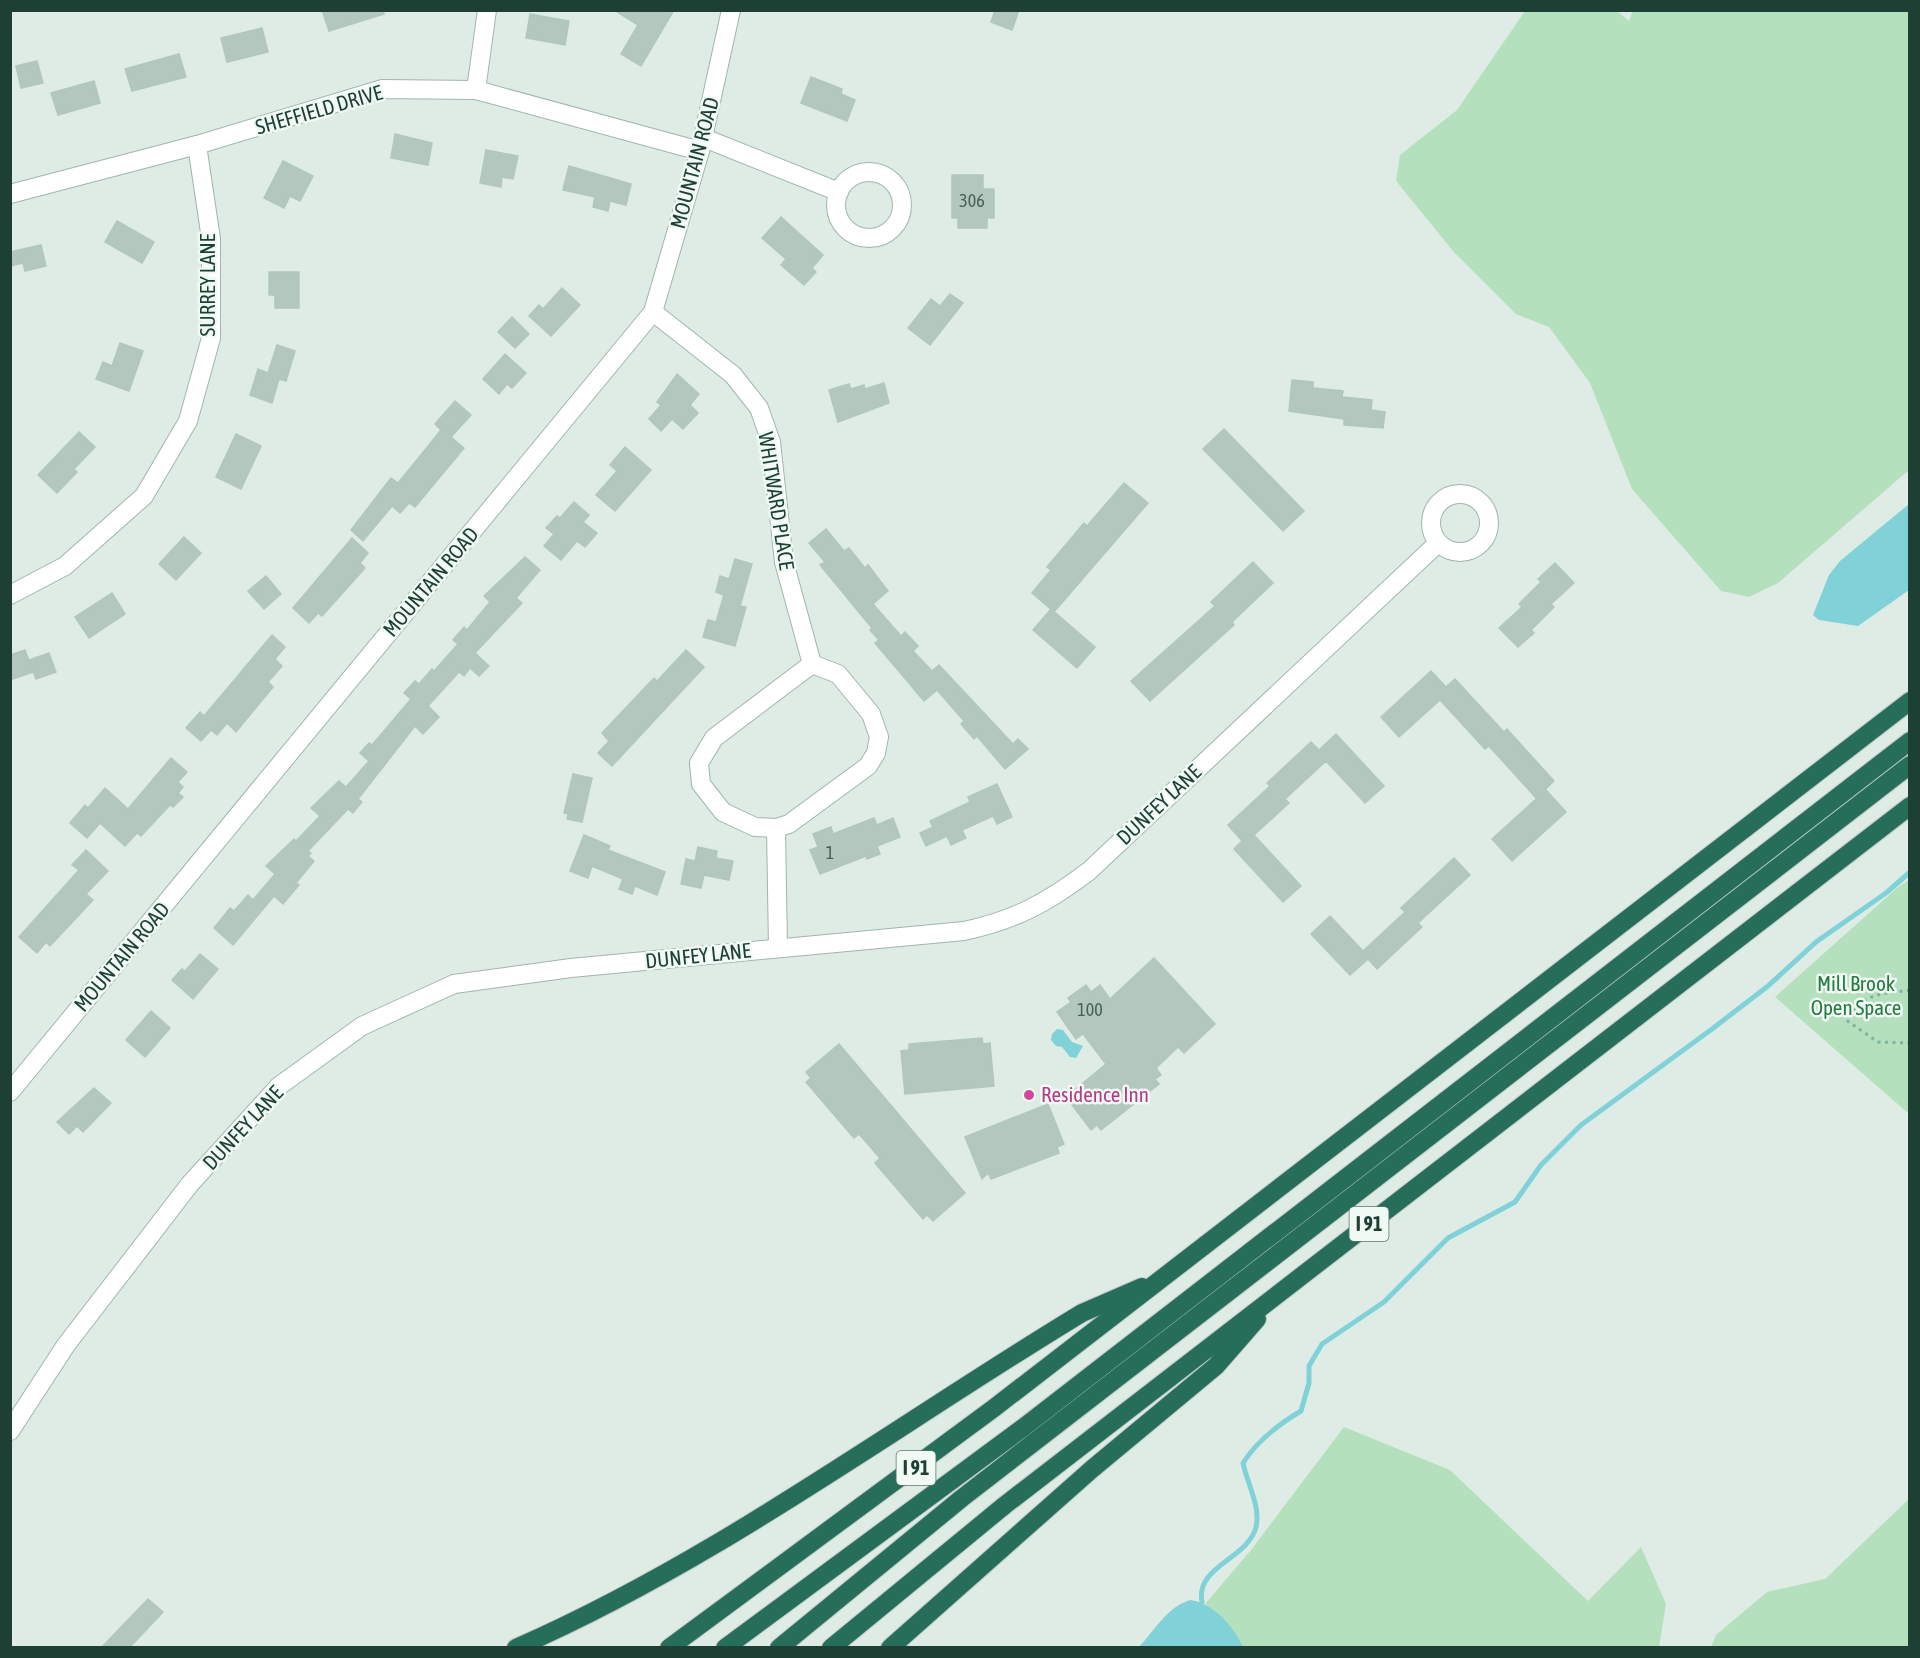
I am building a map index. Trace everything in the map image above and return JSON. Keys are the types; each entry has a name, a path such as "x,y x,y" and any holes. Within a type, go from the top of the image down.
{"highway":[{"name":"I 91","path":"669,1647 925,1461 1910,700"},
{"path":"725,1647 1033,1419 1910,741"},
{"path":"779,1647 962,1498 1910,765"},
{"name":"I 91","path":"831,1647 1005,1505 1910,806"},
{"path":"516,1647 603,1605 690,1557 1082,1314 1158,1282"},
{"path":"891,1647 1083,1476 1216,1366 1244,1336 1269,1302"}],"street":[{"path":"476,90 487,10"},
{"name":"MOUNTAIN ROAD","path":"10,1092 653,312 702,144 731,10"},
{"name":"SHEFFIELD DRIVE","path":"10,194 197,146 382,89 476,90 702,144 839,192"},
{"name":"SURREY LANE","path":"10,595 65,566 144,496 188,421 211,338 211,239 197,146"},
{"name":"WHITWARD PLACE","path":"653,312 733,375 759,408 771,442 784,562 812,664"},
{"name":"DUNFEY LANE","path":"10,1431 66,1345 190,1184 279,1086 362,1026 454,984 571,968 964,931 1009,920 1056,896 1089,871 1438,543"},
{"path":"812,664 838,674 872,714 879,737 876,753 868,766 789,824 776,828 755,827 723,812 701,784 699,764 714,738 812,664"},
{"path":"776,828 778,948"}],"path":[{"path":"1910,990 1868,996 1855,1006 1846,1020 1878,1042 1910,1043"}],"green space":[{"path":"1633,10 1909,11 1909,470 1778,583 1749,597 1721,591 1632,489 1590,383 1549,327 1516,314 1453,251 1396,181 1400,155 1457,110 1525,11 1617,11 1629,21"},
{"name":"Mill Brook Open Space","path":"1909,880 1909,1114 1775,997 1897,888"},
{"path":"1344,1427 1450,1470 1588,1601 1641,1547 1666,1604 1659,1647 1243,1648 1218,1613 1205,1604 1251,1550"},
{"path":"1909,1499 1909,1647 1711,1647 1716,1635 1767,1592 1825,1579"}],"water":[{"path":"1909,504 1909,590 1858,626 1819,620 1813,615 1829,575 1840,561"},
{"path":"1057,1029 1063,1030 1072,1042 1083,1046 1076,1058 1070,1057 1062,1047 1056,1046 1051,1040 1052,1034"},
{"path":"1190,1600 1207,1606 1222,1617 1234,1631 1243,1647 1139,1647 1174,1608"}],"building":[{"path":"322,10 383,10 384,14 329,31"},
{"path":"614,10 674,10 641,66 621,54 638,25"},
{"path":"995,10 1019,10 1012,30 991,22"},
{"path":"530,14 569,21 565,45 526,38"},
{"path":"262,28 268,52 227,62 221,38"},
{"path":"179,54 186,77 132,91 125,69"},
{"path":"37,61 43,83 21,88 16,66"},
{"path":"811,77 842,89 841,94 855,100 847,121 801,103"},
{"path":"94,81 100,103 58,115 51,93"},
{"path":"395,134 432,143 428,165 391,158"},
{"path":"486,150 518,156 513,179 502,177 501,187 480,183"},
{"path":"283,161 313,176 300,201 290,196 284,208 264,198"},
{"path":"569,166 631,184 626,205 610,201 608,211 593,207 595,197 563,190"},
{"path":"952,175 983,175 983,189 994,189 994,218 987,218 987,228 958,228 958,218 952,218"},
{"path":"781,217 823,255 812,268 816,272 804,285 781,265 786,259 762,238"},
{"path":"117,221 154,242 142,263 105,242"},
{"path":"41,245 46,266 25,271 23,263 10,266 10,252"},
{"path":"269,272 299,272 299,308 275,308 275,295 269,295"},
{"path":"562,288 580,305 551,336 529,316 539,305 543,309"},
{"path":"950,294 963,303 930,345 908,328 931,299 940,306"},
{"path":"512,317 529,334 515,348 498,332"},
{"path":"120,343 143,351 129,391 96,379 103,362 112,366"},
{"path":"277,345 295,351 286,381 279,379 272,403 250,395 258,369 268,373"},
{"path":"505,354 526,373 512,388 507,384 499,394 483,379"},
{"path":"677,374 699,394 690,405 698,413 683,429 672,419 661,431 649,419 661,405 657,402"},
{"path":"1292,380 1313,382 1313,388 1343,391 1342,397 1372,400 1371,410 1385,412 1383,428 1344,425 1344,419 1289,411"},
{"path":"884,383 889,403 838,422 829,390 849,384 851,389 864,385 865,389"},
{"path":"455,401 471,415 451,437 464,448 415,507 409,503 400,513 392,506 363,541 351,530 391,478 398,483 421,455 441,430 435,424"},
{"path":"1224,429 1304,511 1283,531 1203,449"},
{"path":"79,432 95,447 74,469 77,472 57,493 38,475"},
{"path":"236,434 261,446 241,489 216,477"},
{"path":"625,447 651,470 615,511 596,495 617,471 610,465"},
{"path":"1124,483 1148,503 1054,612 1032,593 1051,570 1047,567 1084,523 1087,526"},
{"path":"574,502 589,515 583,522 597,533 585,547 577,541 561,560 544,546 554,534 546,528 557,516 560,518"},
{"path":"826,529 844,551 849,548 865,568 868,565 888,591 873,604 901,636 905,632 918,646 913,651 932,671 939,665 1013,744 1018,739 1028,749 1005,769 977,736 974,739 961,724 964,721 937,690 924,701 875,643 879,640 870,630 872,628 820,565 825,562 809,543"},
{"path":"184,537 201,553 176,580 159,564"},
{"path":"352,538 368,553 360,563 365,568 322,616 318,613 309,623 293,608"},
{"path":"525,557 540,570 516,598 522,603 475,653 489,666 479,676 470,668 464,676 459,672 428,706 439,717 423,734 415,726 358,799 362,802 353,813 348,809 308,851 311,853 308,856 314,861 296,883 299,885 283,904 274,896 233,945 214,928 230,908 234,911 248,895 253,900 275,874 266,866 294,839 296,841 320,816 311,808 339,781 346,787 369,761 360,753 369,743 372,745 411,699 404,693 415,681 419,684 432,669 434,671 458,644 453,640 464,627 467,630 490,602 484,596"},
{"path":"735,559 752,564 740,606 746,607 735,646 703,637 708,620 716,622 724,595 716,592 720,576 729,579"},
{"path":"1253,562 1273,583 1232,622 1234,625 1150,701 1131,681 1215,606 1211,602"},
{"path":"1555,563 1574,583 1551,604 1554,607 1531,630 1534,633 1518,647 1499,628 1522,607 1519,604 1541,582 1538,579"},
{"path":"266,576 281,594 264,609 248,591"},
{"path":"112,593 125,614 89,638 75,617"},
{"path":"1051,609 1095,647 1077,668 1033,630"},
{"path":"272,635 285,647 275,659 282,666 268,682 273,687 236,732 227,723 217,735 211,730 201,741 186,728 200,712 204,716"},
{"path":"25,650 33,672 10,680 10,655"},
{"path":"686,650 704,667 612,766 598,753 609,741 602,733 654,678 657,681"},
{"path":"49,653 56,672 36,679 29,660"},
{"path":"1431,671 1446,687 1455,679 1504,732 1507,729 1554,781 1536,798 1489,746 1485,749 1440,700 1399,737 1381,717"},
{"path":"1336,734 1384,786 1365,803 1326,761 1285,799 1289,803 1254,835 1301,886 1283,902 1234,849 1242,841 1228,825 1270,786 1267,783 1311,742 1319,750"},
{"path":"171,758 187,772 178,782 183,787 178,793 183,797 173,807 170,805 141,836 137,833 125,846 100,823 87,838 70,823 85,805 88,808 105,788 128,809"},
{"path":"573,774 592,778 582,822 567,819 568,814 564,813"},
{"path":"997,784 1012,817 997,824 993,816 962,830 966,838 951,845 947,836 926,846 920,833 933,827 930,821 970,802 968,797"},
{"path":"1546,790 1566,812 1512,861 1492,839"},
{"path":"874,818 877,825 893,818 900,837 877,846 880,854 867,859 866,856 820,874 810,850 818,847 813,834 831,827 833,834"},
{"path":"584,835 610,846 608,850 665,872 657,895 635,886 632,894 619,889 623,879 592,866 588,878 570,871"},
{"path":"698,847 717,851 716,858 733,861 729,880 704,875 701,888 681,884 686,859 695,861"},
{"path":"86,850 108,871 86,894 93,900 50,946 46,942 37,953 19,937 79,870 72,865"},
{"path":"1454,858 1470,875 1418,923 1422,927 1377,969 1368,959 1350,975 1311,934 1330,916 1363,951 1405,912 1401,908"},
{"path":"200,954 218,969 193,999 172,980 182,969 185,971"},
{"path":"1154,958 1215,1024 1184,1053 1178,1047 1156,1068 1161,1075 1155,1079 1159,1084 1101,1130 1097,1125 1091,1130 1066,1097 1106,1064 1083,1034 1076,1039 1057,1012 1071,1002 1068,998 1086,985 1091,992 1100,985 1110,999"},
{"path":"151,1011 170,1028 145,1057 126,1040"},
{"path":"982,1038 983,1044 990,1043 994,1086 905,1094 901,1051 909,1050 909,1044"},
{"path":"839,1044 965,1193 933,1221 927,1215 923,1219 875,1163 880,1158 859,1134 854,1138 806,1082 811,1078 806,1072"},
{"path":"94,1088 111,1103 83,1132 77,1126 69,1134 57,1122"},
{"path":"1048,1104 1064,1144 1057,1147 1059,1153 991,1179 988,1173 982,1179 965,1137"},
{"path":"148,1599 163,1612 130,1647 102,1647"}],"waterway":[{"path":"1202,1602 1202,1590 1206,1580 1243,1547 1251,1538 1256,1527 1257,1511 1243,1463 1269,1434 1301,1411 1309,1383 1309,1366 1322,1344 1384,1302 1448,1238 1515,1202 1541,1165 1581,1125 1768,986 1816,942 1886,893 1910,872"}],"place":[{"name":"Residence Inn","path":"1029,1095"}]}
